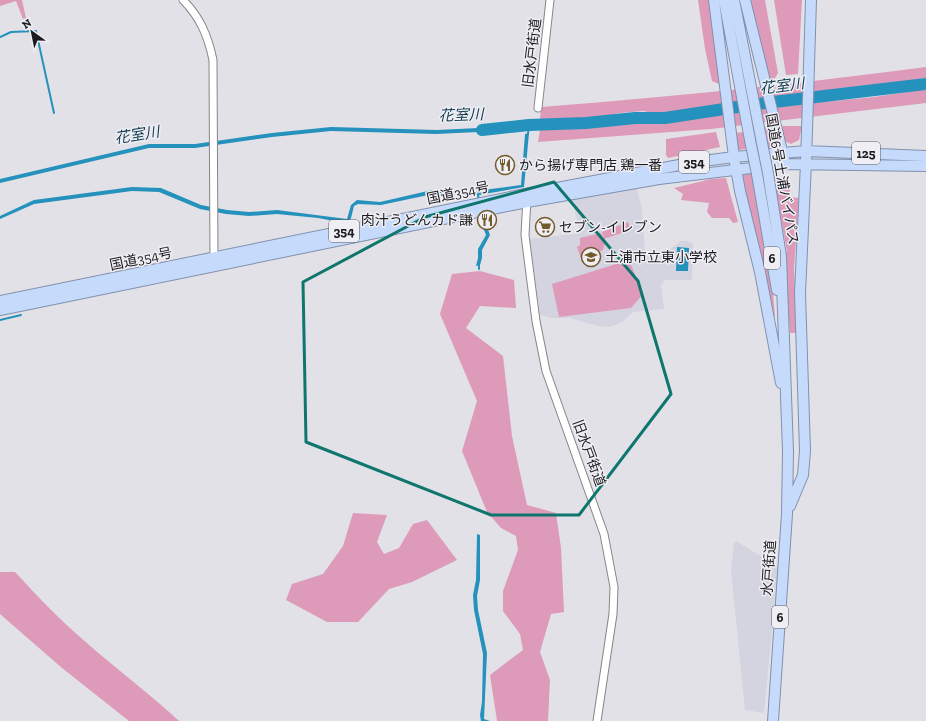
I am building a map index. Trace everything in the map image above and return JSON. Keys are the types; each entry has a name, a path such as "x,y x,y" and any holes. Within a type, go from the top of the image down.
{"highway":[{"path":"714,0 723,81 736,169 760,272 787,411"},
{"name":"国道6号土浦バイパス","path":"724,0 757,174 785,341"},
{"name":"国道6号土浦バイパス","path":"734,0 768,173 781,256 787,411 787,514"},
{"path":"744,0 785,164"},
{"path":"787,514 803,475 805,451 800,293 811,0"},
{"name":"国道354号","path":"0,310 214,262 527,198 655,169 734,157 806,151"},
{"name":"125","path":"806,151 926,156"},
{"name":"国道354号","path":"527,198 736,169 806,163"},
{"name":"125","path":"806,163 926,166"},
{"name":"国道354号","path":"0,301 214,262"},
{"name":"水戸街道","path":"774,721 787,514"}],"street":[{"path":"183,0 195,13 206,33 213,60 214,262"},
{"name":"旧水戸街道","path":"538,108 550,0"},
{"name":"旧水戸街道","path":"527,198 525,235 536,318 546,370 604,534 614,587 613,614 596,721"}],"highlighted area":[{"path":"554,182 638,281 671,394 579,515 491,515 306,442 303,282 425,217"}],"shaded area":[{"path":"0,0 22,0 26,18 23,19 16,1 0,6"},
{"path":"698,0 711,0 721,85 712,81 705,49"},
{"path":"748,0 765,0 778,73 775,78 769,81"},
{"path":"774,0 802,0 798,74 786,75"},
{"path":"926,67 926,78 892,83 868,89 862,87 849,92 752,102 731,108 724,106 687,109 662,115 643,111 620,113 589,119 540,119 541,107 734,90"},
{"path":"926,89 926,103 711,129 538,142 540,130 600,126 610,122 640,123 672,121 706,117 710,113 720,111 776,107 781,104 783,106 874,97"},
{"path":"782,126 802,126 799,140 791,144 786,141 782,135"},
{"path":"764,127 771,127 775,142 774,146 768,148"},
{"path":"716,132 720,147 668,158 666,155 666,139"},
{"path":"744,132 747,149 738,150 735,133"},
{"path":"773,173 780,182 790,190 790,197 799,198 794,268 797,333 790,333 784,254 787,252"},
{"path":"746,174 752,174 773,293 775,316 772,315 740,177"},
{"path":"726,178 738,222 733,223 729,218 712,218 707,212 709,203 681,200 683,194 674,188 711,179"},
{"name":"土浦市立東小学校","path":"636,187 642,208 645,255 657,259 681,241 688,241 693,244 692,280 664,280 661,286 664,309 633,312 622,322 610,327 598,326 570,318 552,318 540,315 530,239 580,233 572,199"},
{"path":"628,222 631,230 604,239 602,232"},
{"path":"601,233 605,243 603,250 581,259 577,247 580,245 580,238"},
{"path":"629,260 643,294 631,308 559,317 552,284"},
{"path":"480,271 514,280 516,308 480,306 466,328 503,356 512,436 527,505 556,513 561,548 564,612 551,614 540,652 550,680 548,721 497,721 490,675 523,650 520,634 503,611 503,591 518,550 516,536 501,528 487,512 462,451 477,401 440,314 452,274"},
{"path":"353,513 387,515 377,542 384,554 399,548 413,524 427,520 457,560 412,582 389,589 358,622 327,622 286,600 292,584 323,574 343,546"},
{"path":"736,541 778,567 764,713 745,710 731,571 734,543"},
{"path":"0,572 15,572 78,636 179,721 129,721 62,668 0,614"}],"water":[{"path":"331,127 437,130 499,127 499,131 436,134 331,131 272,137 195,148 149,148 0,183 0,179 149,144 195,144 272,133"},
{"path":"529,133 524,187 479,195 490,235 482,250 480,265 476,266 478,249 486,235 481,222 477,195 433,194 381,205 358,204 354,206 349,222 344,223 318,218 277,214 249,216 226,214 200,209 159,192 132,191 34,204 0,219 0,216 34,200 132,187 161,188 201,205 227,210 249,212 277,210 347,219 351,205 357,200 380,202 432,190 468,192 521,185 525,134"},
{"path":"677,247 689,248 688,271 676,271"},
{"path":"477,534 480,535 480,580 477,596 478,610 487,653 484,719 490,721 481,721 480,715 482,702 483,654 474,610 473,595 476,580"}],"waterway":[{"path":"0,37 11,32 36,31 54,113"},
{"name":"花室川","path":"482,130 529,125 586,123 635,118 665,118 757,104 926,84"},
{"path":"528,134 529,125"},
{"path":"479,263 479,269"},
{"path":"0,320 21,315"}],"place":[{"name":"から揚げ専門店 鶏一番","path":"505,165"},
{"name":"肉汁うどんカド謙","path":"487,220"},
{"name":"セブン-イレブン","path":"545,227"},
{"name":"土浦市立東小学校","path":"591,257"}]}
